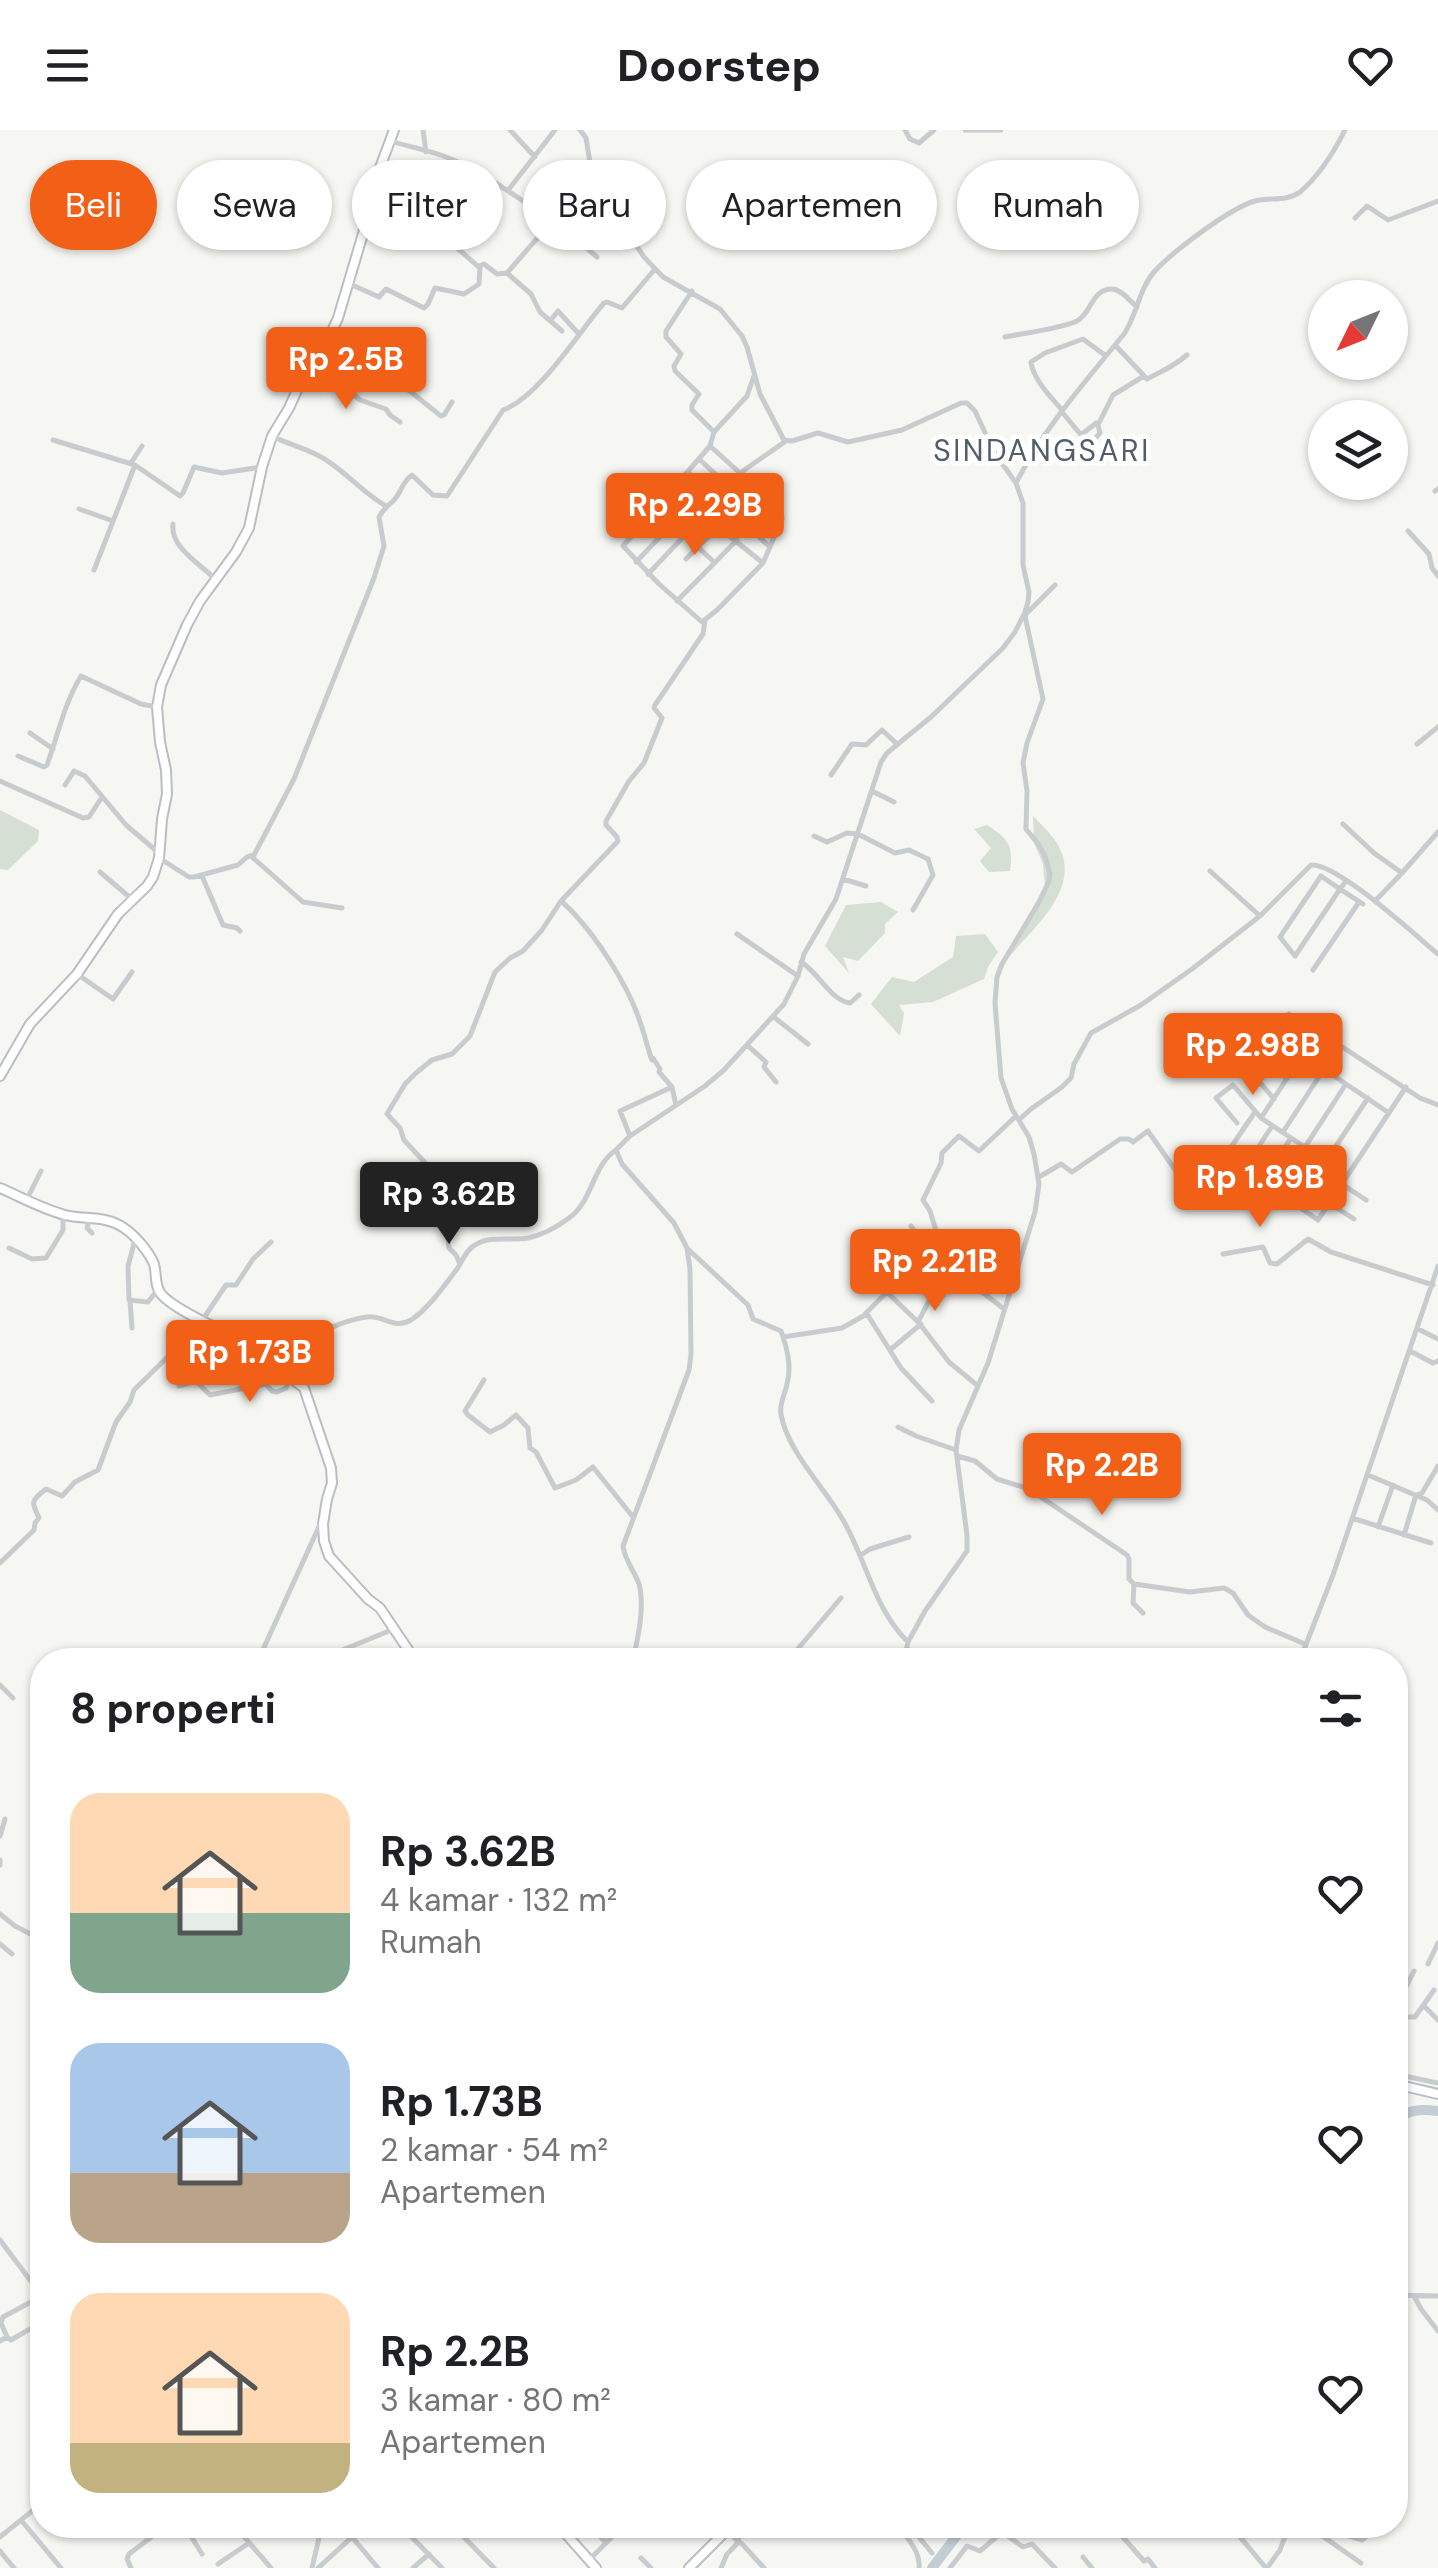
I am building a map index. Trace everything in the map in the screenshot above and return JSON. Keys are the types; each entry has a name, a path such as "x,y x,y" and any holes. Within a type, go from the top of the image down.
{"street":[{"path":"0,1076 30,1024 76,974 110,924 150,882 159,856 166,782 158,707 161,686 200,601 250,528 272,436 303,377 324,348 344,303 375,181 394,130"},
{"path":"423,130 426,152"},
{"path":"510,130 535,157"},
{"path":"509,189 555,130"},
{"path":"580,130 586,138 589,160"},
{"path":"904,130 918,144 934,130"},
{"path":"965,130 1001,130"},
{"path":"1016,483 1062,411 1131,324 1155,271 1223,218 1258,200 1287,198 1300,192 1314,178 1345,130"},
{"path":"390,141 444,156 509,189 523,200"},
{"path":"1355,218 1367,206 1388,220 1438,201"},
{"path":"347,283 379,297 386,288 424,308 435,288 464,294 480,284 480,268 459,250"},
{"path":"480,268 484,264 497,274 507,273 527,250"},
{"path":"590,250 597,256"},
{"path":"641,250 663,277 720,308 730,319 747,347 762,399 786,442"},
{"path":"342,908 301,901 252,858 294,779 374,578 384,546 378,517 396,498 402,482 412,475 434,495 444,498 503,410 528,394 604,304 622,308 655,269"},
{"path":"507,273 532,294 540,312 562,331"},
{"path":"1004,337 1076,321 1094,297 1112,288 1137,307"},
{"path":"692,291 666,337 681,354 675,371 699,394 692,410 714,432"},
{"path":"550,321 558,311 579,333"},
{"path":"333,328 402,370 396,380 441,416 452,402"},
{"path":"1101,417 1083,435 1041,384 1030,362 1083,339 1106,356"},
{"path":"1115,345 1148,379 1169,370 1187,355"},
{"path":"309,370 360,400 386,409 400,422"},
{"path":"710,446 783,515 763,563 702,622 624,550 624,544 699,460 710,446 714,432 742,404 754,373"},
{"path":"1091,443 1100,432 1101,417 1113,395 1144,376"},
{"path":"0,1188 62,1214 110,1220 136,1239 154,1264 158,1289 172,1304 267,1348 280,1348 368,1317 391,1324 414,1318 440,1291 470,1248 487,1240 532,1237 570,1218 584,1203 603,1163 630,1136 724,1070 784,1004 801,962 836,899 880,762 1003,648 1025,613 1029,592 1022,503 1016,483 967,402 902,430 848,442 818,433 786,442 740,474"},
{"path":"272,436 329,462 386,506"},
{"path":"53,440 133,464 180,496 194,468 222,473 262,467"},
{"path":"94,570 142,446"},
{"path":"699,460 778,531"},
{"path":"688,472 770,546"},
{"path":"676,485 763,563"},
{"path":"728,534 763,496"},
{"path":"636,562 694,501"},
{"path":"78,509 113,521"},
{"path":"648,574 706,514"},
{"path":"173,524 177,543 216,580"},
{"path":"686,559 719,526"},
{"path":"1408,531 1429,554 1438,576"},
{"path":"676,601 736,540"},
{"path":"698,547 714,562"},
{"path":"1025,613 1055,586"},
{"path":"907,1648 940,1586 967,1551 957,1453 962,1420 978,1386 1035,1212 1038,1177 1029,1137 1001,1078 995,1004 996,977 1047,888 1050,874 1040,845 1026,829 1023,763 1043,698 1025,613"},
{"path":"460,1264 449,1248 446,1222 430,1195 441,1180 404,1140 400,1128 387,1114 416,1073 470,1036 494,972 523,951 561,901 618,841 606,822 645,760 662,718 654,706 704,634 705,620"},
{"path":"18,756 46,766 58,726 81,676 141,704 158,707"},
{"path":"1417,744 1438,726"},
{"path":"832,775 852,744 866,745 882,730 897,744"},
{"path":"30,734 53,748"},
{"path":"66,785 72,773 86,776 126,825 159,856 189,876 238,865 254,854"},
{"path":"0,780 83,818 89,817 102,797"},
{"path":"872,791 894,802"},
{"path":"1343,824 1402,873"},
{"path":"814,836 827,842 848,832 895,853 909,850 928,858 933,875 913,910"},
{"path":"1375,901 1438,832"},
{"path":"890,1350 920,1323 947,1266 924,1200 942,1154 959,1136 979,1152 1071,1078 1091,1033 1166,989 1260,916 1311,865 1320,864 1375,901 1438,954"},
{"path":"1210,870 1260,916"},
{"path":"100,872 133,900"},
{"path":"202,876 223,925 240,931"},
{"path":"1313,970 1361,903 1340,889 1321,876 1280,938 1295,956 1340,889 1346,881"},
{"path":"843,879 866,886"},
{"path":"561,901 585,925 606,957 640,1019 652,1060 672,1087 676,1106"},
{"path":"736,934 798,976"},
{"path":"801,962 840,1000 850,1002 859,995"},
{"path":"76,974 113,999 132,972"},
{"path":"1312,1040 1290,1014 1272,1028 1301,1058 1389,1112"},
{"path":"775,1017 808,1044"},
{"path":"1261,1118 1319,1032 1420,1098 1438,1105"},
{"path":"1274,1099 1236,1054 1254,1039 1287,1078"},
{"path":"747,1045 766,1062 764,1067 776,1082"},
{"path":"449,1049 459,1047"},
{"path":"1282,1132 1324,1070"},
{"path":"1291,1138 1262,1182 1280,1194 1346,1084"},
{"path":"1237,1123 1216,1098 1232,1085 1261,1118 1348,1176"},
{"path":"630,1136 620,1110 672,1087"},
{"path":"1368,1098 1299,1207 1318,1220 1406,1087"},
{"path":"1227,1153 1255,1112"},
{"path":"1246,1166 1272,1126"},
{"path":"1038,1177 1061,1164 1072,1172 1112,1143 1120,1139 1134,1142 1148,1131 1179,1175 1246,1195"},
{"path":"616,1150 629,1173 674,1223 687,1248 748,1304 754,1320 776,1328 783,1337 790,1372 780,1406 782,1420 800,1456 845,1522 880,1602 911,1648"},
{"path":"27,1200 40,1171"},
{"path":"1342,1184 1366,1200"},
{"path":"1329,1203 1354,1219"},
{"path":"9,1248 32,1259 48,1256 64,1228 62,1214"},
{"path":"89,1218 87,1227 92,1234"},
{"path":"910,1226 929,1251 1004,1310"},
{"path":"132,1328 128,1266 136,1239"},
{"path":"1223,1254 1262,1247 1273,1264 1308,1239 1331,1252 1432,1285"},
{"path":"0,1563 34,1530 39,1518 34,1500 46,1489 62,1496 75,1482 98,1470 133,1391 196,1330 226,1285 236,1286 253,1259 271,1242"},
{"path":"636,1648 640,1595 623,1546 689,1370 687,1248"},
{"path":"1305,1648 1438,1266"},
{"path":"867,1273 920,1323 947,1360 978,1386"},
{"path":"130,1301 148,1302 158,1289"},
{"path":"783,1337 842,1328 865,1314 886,1292"},
{"path":"865,1314 904,1372 932,1402"},
{"path":"1418,1329 1438,1338"},
{"path":"196,1356 213,1346 226,1330"},
{"path":"280,1348 284,1368 304,1388 331,1468 332,1483 324,1519 329,1556 382,1610 407,1648"},
{"path":"1410,1351 1438,1362"},
{"path":"179,1386 196,1381 212,1395 265,1384 277,1392 287,1387 290,1378"},
{"path":"484,1380 465,1411 468,1415 490,1432 516,1415 528,1427 530,1448 555,1488 576,1480 593,1467 633,1517"},
{"path":"898,1427 976,1461 997,1480 1029,1489 1119,1550 1129,1563 1129,1580 1134,1584 1190,1592 1224,1588 1248,1615 1265,1627 1307,1644"},
{"path":"1416,1495 1422,1493 1438,1466"},
{"path":"1368,1476 1437,1506"},
{"path":"1378,1528 1393,1486"},
{"path":"1404,1535 1416,1495"},
{"path":"1352,1518 1431,1542"},
{"path":"263,1648 324,1519"},
{"path":"860,1556 870,1548 909,1536"},
{"path":"1134,1584 1133,1603 1143,1613"},
{"path":"798,1648 840,1598"},
{"path":"348,1648 394,1630"},
{"path":"0,1685 13,1698"},
{"path":"0,1836 5,1818"},
{"path":"0,1917 30,1933"},
{"path":"1428,1964 1438,1943"},
{"path":"0,1944 12,1954"},
{"path":"1408,1982 1414,1971"},
{"path":"1408,2018 1414,2018 1434,1990"},
{"path":"1424,2006 1438,2020"},
{"path":"1408,2075 1438,2083"},
{"path":"1408,2087 1438,2094"},
{"path":"0,2240 30,2280"},
{"path":"1408,2296 1438,2296"},
{"path":"1414,2296 1438,2331"},
{"path":"30,2303 1,2319 10,2340 30,2329"},
{"path":"0,2341 7,2336"},
{"path":"0,2537 30,2513"},
{"path":"21,2520 30,2531"},
{"path":"36,2538 61,2568"},
{"path":"131,2568 129,2554 150,2538"},
{"path":"192,2538 202,2554"},
{"path":"245,2538 271,2568"},
{"path":"315,2568 320,2538"},
{"path":"315,2568 352,2538 378,2568"},
{"path":"413,2538 442,2568"},
{"path":"465,2538 494,2568"},
{"path":"570,2538 592,2564 611,2538"},
{"path":"602,2538 606,2543"},
{"path":"690,2568 716,2538"},
{"path":"906,2538 920,2562 919,2568"},
{"path":"920,2538 932,2553"},
{"path":"950,2568 966,2546 980,2551 995,2538"},
{"path":"1010,2538 1023,2548 1032,2544 1055,2568"},
{"path":"1124,2538 1155,2568"},
{"path":"1241,2538 1266,2568 1286,2538"},
{"path":"1325,2538 1362,2563"},
{"path":"721,2568 738,2540 764,2568"},
{"path":"218,2564 249,2543"},
{"path":"0,2551 13,2568"},
{"path":"413,2568 429,2554"},
{"path":"1083,2556 1092,2568"},
{"path":"640,2558 651,2568"}],"shaded area":[{"path":"0,810 39,830 38,841 8,870 0,869"},
{"path":"1033,816 1054,839 1063,856 1065,872 1054,903 1008,958 1045,887 1043,864 1034,843"},
{"path":"987,825 1008,844 1010,871 989,872 980,861 991,848 974,829"},
{"path":"881,902 898,912 885,924 885,933 858,961 843,957 849,973 825,946 846,905"},
{"path":"985,934 998,952 984,979 933,1002 899,1005 904,1013 900,1036 871,1004 892,977 914,982 953,957 956,936"}],"waterway":[{"path":"1408,2113 1438,2111"},
{"path":"932,2568 955,2538"}],"district":[{"name":"SINDANGSARI","path":"1042,450"}]}
